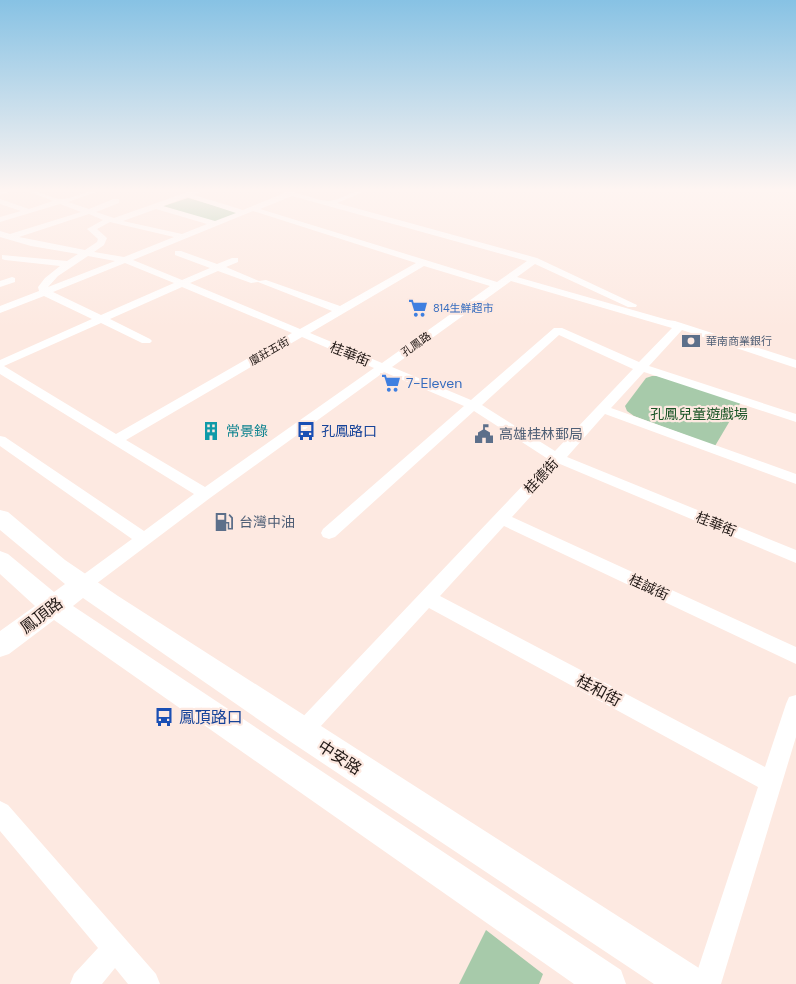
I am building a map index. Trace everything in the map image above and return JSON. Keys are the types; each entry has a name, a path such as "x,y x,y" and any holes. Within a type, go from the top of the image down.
{"street":[{"path":"44,292 44,285 69,264 88,253 103,240 99,235"},
{"path":"175,235 184,237"},
{"path":"0,310 189,235"},
{"path":"331,235 499,286"},
{"path":"442,235 534,260 679,327"},
{"name":"桂華街","path":"3,237 31,244 126,260 473,405 557,458 796,557"},
{"path":"3,258 31,244"},
{"path":"178,253 340,310"},
{"path":"3,258 69,264"},
{"path":"0,364 235,260"},
{"name":"孔鳳路","path":"82,585 205,494 534,260"},
{"name":"廈莊五街","path":"116,440 424,262"},
{"path":"510,278 679,327 796,364"},
{"path":"0,284 12,280"},
{"path":"44,292 146,341"},
{"name":"桂德街","path":"302,732 679,327"},
{"path":"329,533 558,330 642,368 796,418"},
{"path":"0,370 205,494"},
{"path":"603,409 796,479"},
{"path":"0,440 144,539"},
{"name":"中安路","path":"0,518 82,585 302,732 688,984"},
{"name":"桂誠街","path":"501,518 796,656"},
{"path":"0,560 53,606 607,984"},
{"name":"鳳頂路","path":"0,646 82,585"},
{"name":"桂和街","path":"426,598 771,782"},
{"path":"707,984 796,704"},
{"path":"1,816 146,984"},
{"path":"84,984 115,948"}],"green space":[{"name":"孔鳳兒童遊戲場","path":"658,376 741,402 715,446 634,416 627,411 625,406 646,378"},
{"path":"486,930 543,974 539,984 459,984"}],"place":[{"name":"814生鮮超市","path":"418,308"},
{"name":"華南商業銀行","path":"691,341"},
{"name":"7-Eleven","path":"391,383"},
{"name":"常景錄","path":"211,431"},
{"name":"孔鳳路口","path":"306,431"},
{"name":"高雄桂林郵局","path":"484,434"},
{"name":"台灣中油","path":"224,522"},
{"name":"鳳頂路口","path":"164,717"}]}
